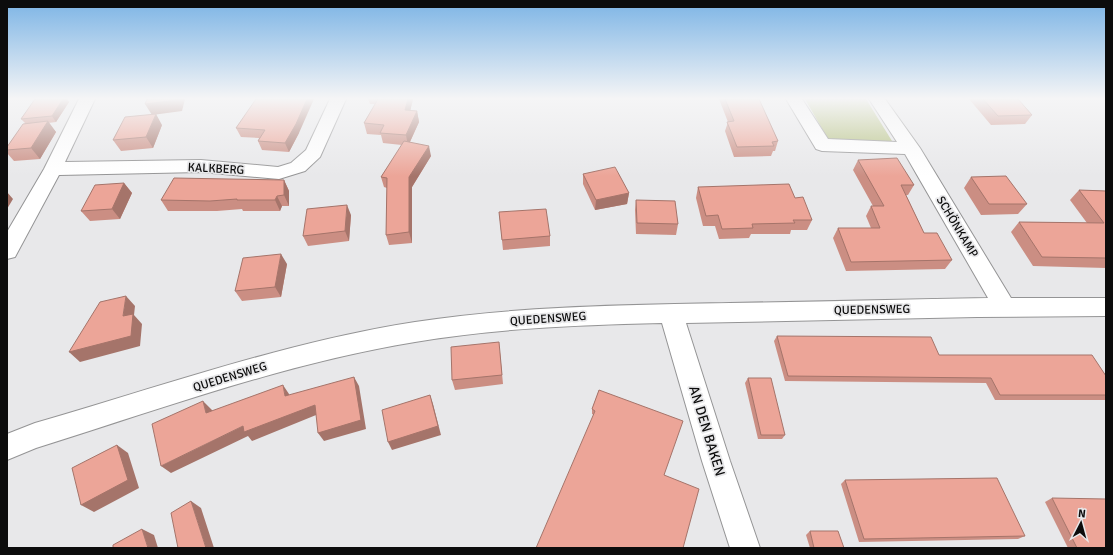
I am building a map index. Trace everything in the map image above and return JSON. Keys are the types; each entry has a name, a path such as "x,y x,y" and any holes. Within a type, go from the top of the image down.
{"street":[{"path":"7,252 53,169 74,125"},
{"name":"KALKBERG","path":"53,169 200,166 279,173 298,167 314,153 326,125"},
{"path":"809,125 822,146 911,148"},
{"name":"SCHÖNKAMP","path":"895,125 911,148 1004,306"},
{"name":"QUEDENSWEG","path":"7,447 35,436 281,362 369,341 412,333 488,323 566,317 671,313 1004,306 1106,307"},
{"name":"AN DEN BAKEN","path":"671,313 716,461 745,548"}],"green space":[{"path":"820,125 882,125 892,141 829,141"}],"building":[{"path":"22,125 46,125 31,148 7,150 7,147"},
{"path":"121,125 151,125 146,137 113,140"},
{"path":"238,125 295,125 285,143 258,141 265,130 236,128"},
{"path":"384,125 411,125 406,135 380,133"},
{"path":"728,125 771,125 778,141 772,142 774,146 737,147"},
{"path":"404,141 429,146 409,177 409,232 386,235 387,178 381,177"},
{"path":"897,158 914,185 901,185 924,233 937,233 952,260 851,262 838,228 880,228 871,206 884,206 858,160"},
{"path":"615,167 629,193 596,200 583,174"},
{"path":"1006,176 1027,204 989,204 971,177"},
{"path":"174,178 284,180 284,195 277,196 275,200 161,200"},
{"path":"124,183 112,209 81,211 95,185"},
{"path":"789,184 795,198 803,197 812,220 793,220 795,223 752,224 753,228 722,229 718,215 706,216 698,187"},
{"path":"1079,190 1106,191 1106,258 1042,257 1019,222 1104,223"},
{"path":"636,200 675,201 678,224 637,223"},
{"path":"347,205 345,231 303,236 307,209"},
{"path":"546,209 550,236 502,240 499,212"},
{"path":"281,254 275,287 235,291 243,258"},
{"path":"126,296 123,316 133,314 131,336 69,352 100,302"},
{"path":"777,336 931,337 939,355 1092,355 1106,376 1106,395 1000,395 991,378 788,376"},
{"path":"499,342 502,375 452,380 451,347"},
{"path":"354,377 361,420 318,433 315,405 244,432 243,426 161,466 152,424 203,401 206,413 283,385 285,396"},
{"path":"748,378 771,378 785,435 761,435"},
{"path":"599,390 683,421 664,475 699,489 683,548 536,548 595,411 592,409"},
{"path":"430,395 438,426 388,442 382,410"},
{"path":"117,445 128,480 81,505 72,468"},
{"path":"997,478 1025,536 864,539 845,480"},
{"path":"1052,498 1106,499 1106,548 1077,548"},
{"path":"191,501 206,548 178,548 171,513"},
{"path":"142,529 148,548 113,548 113,545"},
{"path":"810,531 838,531 844,548 814,548"}]}
